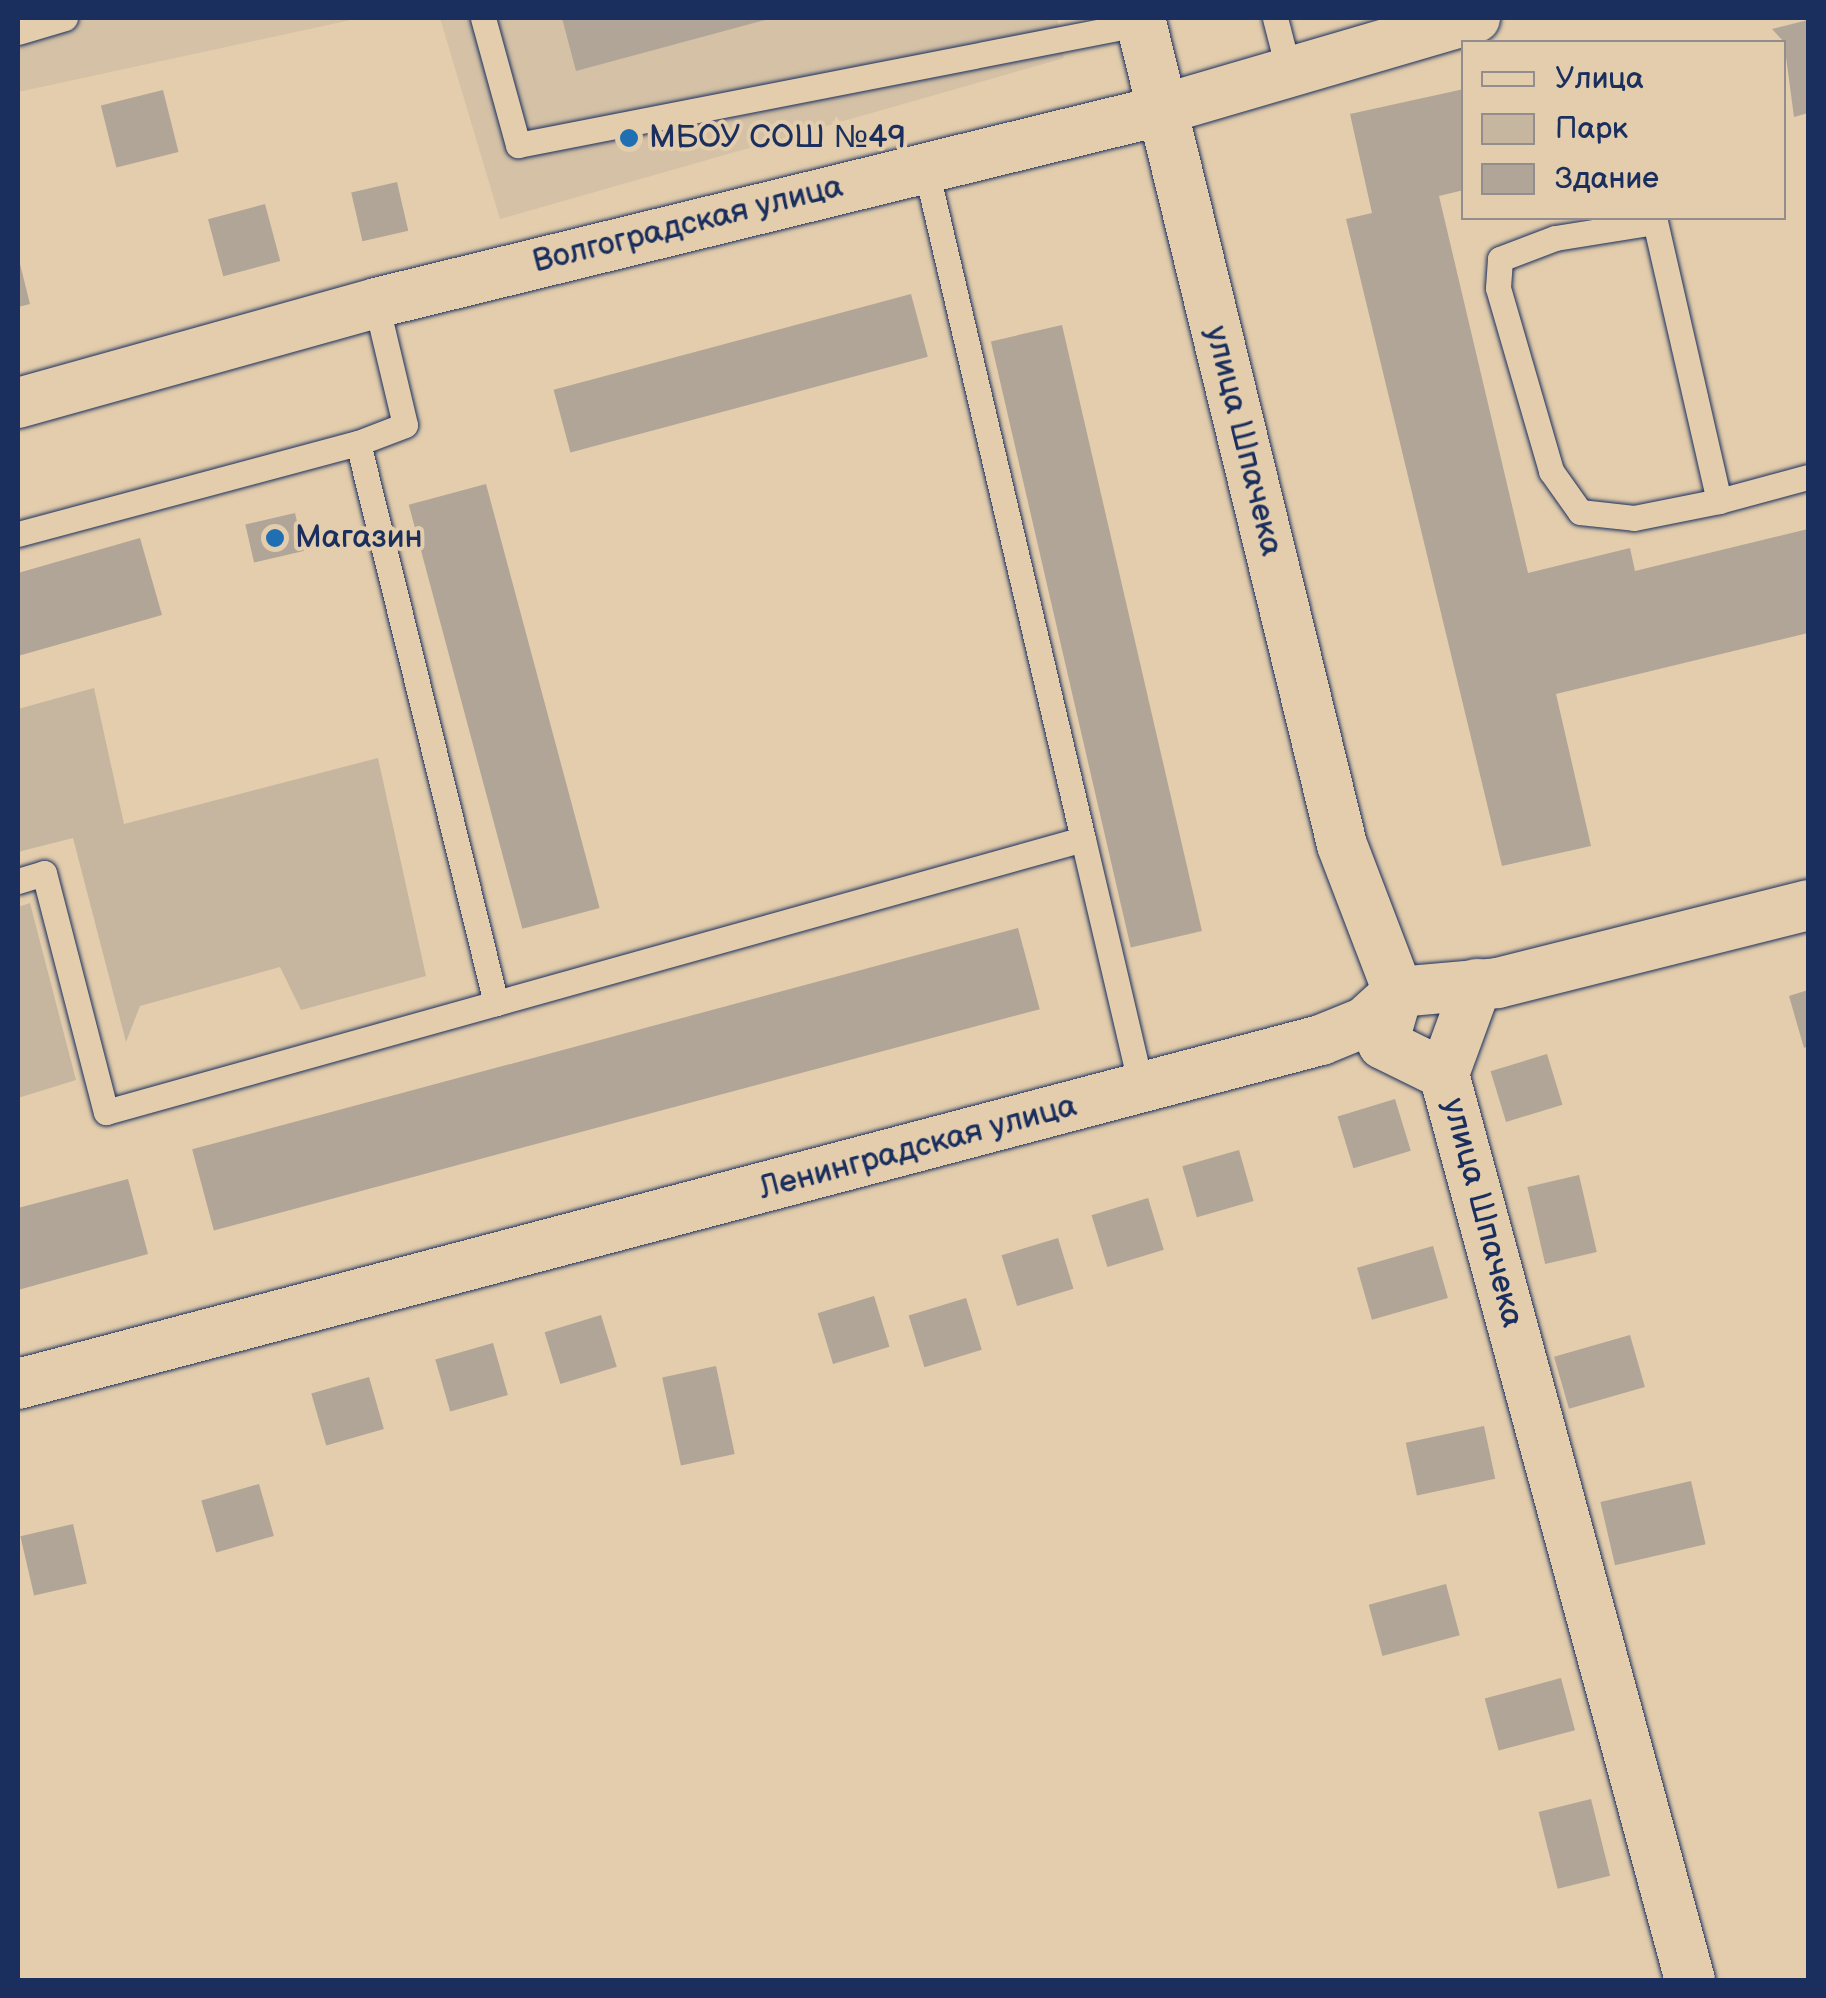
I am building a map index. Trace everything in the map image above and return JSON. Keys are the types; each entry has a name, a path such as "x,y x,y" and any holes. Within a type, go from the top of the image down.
{"street":[{"name":"Волгоградская улица","path":"18,404 376,303 925,165 1162,110 1475,18"},
{"name":"улица Шпачека","path":"1132,22 1162,110 1342,845 1398,992 1383,1044 1444,1074 1690,1980"},
{"path":"1398,992 1477,984 1808,905"},
{"path":"1444,1074 1477,984"},
{"name":"Ленинградская улица","path":"18,1384 1321,1040 1365,1022 1398,992"}],"lane":[{"path":"18,32 66,18"},
{"path":"483,18 518,145 1132,22"},
{"path":"1275,18 1289,72"},
{"path":"925,165 1142,1090"},
{"path":"1719,501 1656,222 1556,238 1500,259 1498,288 1563,496 1580,512 1634,518 1719,501 1808,476"},
{"path":"18,534 358,443 405,425 376,303"},
{"path":"358,443 496,1002"},
{"path":"18,881 44,873 106,1112 1083,839"}],"shaded area":[{"path":"18,18 360,18 18,92"},
{"name":"МБОУ СОШ №49","path":"440,18 1057,18 1064,58 500,219"}],"green space":[{"path":"94,688 124,824 378,758 426,976 301,1010 280,967 140,1006 126,1042 73,838 18,852 18,709"},
{"path":"30,903 76,1080 18,1098 18,907"}],"building":[{"path":"562,18 769,18 769,19 576,71"},
{"path":"1808,20 1808,113 1794,117 1786,40 1772,29"},
{"path":"163,90 178,152 116,168 101,105"},
{"path":"1461,90 1461,191 1439,196 1528,573 1630,548 1635,571 1808,529 1808,633 1556,694 1591,846 1502,866 1346,219 1372,213 1350,114"},
{"path":"397,182 408,231 362,241 351,193"},
{"path":"265,204 280,261 223,276 208,219"},
{"path":"18,256 30,304 18,307"},
{"path":"911,294 928,357 570,453 554,390"},
{"path":"1062,325 1202,931 1131,947 991,341"},
{"path":"486,484 600,908 522,929 409,505"},
{"name":"Магазин","path":"295,513 304,551 254,562 245,524"},
{"path":"140,538 162,615 18,656 18,573"},
{"path":"1018,928 1040,1009 214,1230 192,1149"},
{"path":"1808,990 1808,1046 1804,1048 1789,996"},
{"path":"1547,1054 1562,1105 1506,1122 1491,1071"},
{"path":"1395,1099 1411,1151 1353,1168 1338,1117"},
{"path":"1239,1150 1254,1201 1197,1217 1182,1166"},
{"path":"1579,1175 1597,1252 1545,1264 1527,1187"},
{"path":"128,1179 148,1254 18,1290 18,1208"},
{"path":"1148,1198 1164,1250 1107,1267 1092,1215"},
{"path":"1058,1238 1073,1289 1017,1306 1002,1255"},
{"path":"1433,1246 1448,1298 1372,1320 1357,1268"},
{"path":"874,1296 889,1347 833,1364 818,1313"},
{"path":"966,1298 982,1350 924,1367 909,1316"},
{"path":"601,1315 617,1367 560,1384 545,1332"},
{"path":"1630,1335 1645,1387 1569,1409 1554,1357"},
{"path":"493,1343 508,1395 450,1411 435,1360"},
{"path":"716,1366 735,1454 681,1465 662,1377"},
{"path":"369,1377 384,1429 326,1445 311,1394"},
{"path":"1484,1426 1495,1479 1417,1495 1406,1443"},
{"path":"1691,1481 1706,1544 1615,1565 1600,1502"},
{"path":"259,1484 274,1536 216,1552 201,1501"},
{"path":"73,1524 87,1583 34,1596 20,1536"},
{"path":"1446,1584 1460,1635 1382,1656 1369,1605"},
{"path":"1561,1678 1575,1730 1499,1751 1485,1698"},
{"path":"1591,1799 1610,1876 1558,1889 1539,1812"}],"place":[{"name":"МБОУ СОШ №49","path":"629,138"},
{"name":"Магазин","path":"275,538"}]}
